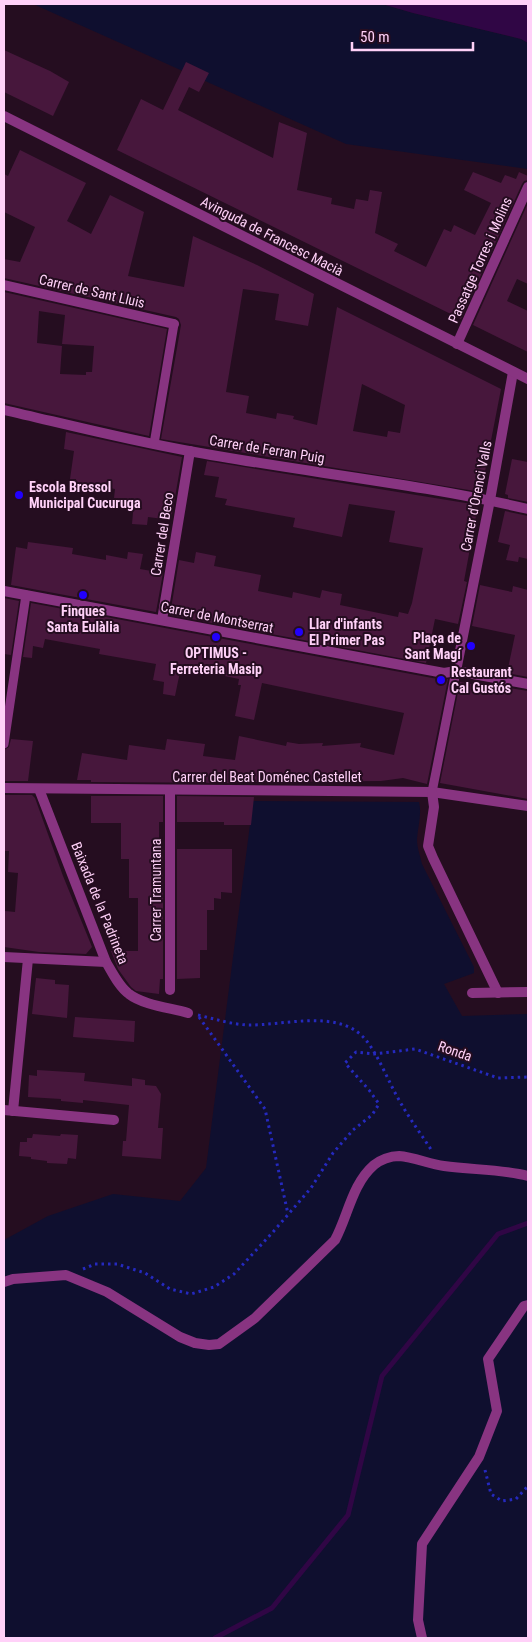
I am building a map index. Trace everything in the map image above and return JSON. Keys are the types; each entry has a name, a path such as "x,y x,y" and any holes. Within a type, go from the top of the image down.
{"street":[{"name":"Avinguda de Francesc Macià","path":"4,116 528,379"},
{"name":"Passatge Torres i Molins","path":"457,344 528,187"},
{"name":"Carrer de Sant Lluis","path":"4,285 174,324"},
{"path":"154,444 174,324"},
{"name":"Carrer d'Orenci Valls","path":"456,671 513,372"},
{"name":"Carrer de Ferran Puig","path":"4,410 190,451 490,500 528,508"},
{"name":"Carrer del Beco","path":"162,620 190,451"},
{"name":"Carrer de Montserrat","path":"4,591 444,673 456,671"},
{"path":"4,744 26,595"},
{"path":"498,992 428,846 434,807 432,792 456,671 528,684"},
{"name":"Carrer del Beat Doménec Castellet","path":"4,788 432,792 528,806"},
{"name":"Baixada de la Padrineta","path":"39,789 106,962 129,994 149,1003 193,1014"},
{"name":"Carrer Tramuntana","path":"170,790 170,990"},
{"path":"4,957 106,962"},
{"path":"28,959 8,1110 114,1120"},
{"path":"472,993 528,992"},
{"path":"4,1282 56,1275 66,1276 107,1292 180,1338 195,1343 219,1344 255,1318 335,1240 342,1228 357,1186 374,1165 384,1158 398,1156 443,1166 528,1176"},
{"path":"422,1638 418,1620 422,1544 480,1453 496,1411 488,1359 524,1306 528,1305"}],"path":[{"path":"193,1014 235,1024 333,1022 344,1025 359,1034 367,1042 403,1107 443,1166"},
{"path":"66,1276 95,1264 117,1264 145,1273 170,1289 191,1294 214,1287 234,1274 288,1214 265,1110 193,1014"},
{"name":"Ronda","path":"288,1214 312,1188 333,1153 353,1130 372,1115 379,1104 345,1063 356,1052 374,1054 415,1049 498,1078 528,1077"},
{"path":"480,1453 490,1494 502,1501 516,1499 528,1486"}],"shaded area":[{"path":"33,4 382,4 521,39 528,43 528,169 346,144"},
{"path":"382,4 528,4 528,43 521,39"},
{"path":"253,801 419,802 420,816 417,842 422,864 474,967 474,973 444,984 462,1016 528,1014 528,1638 4,1638 4,1240 48,1216 113,1194 180,1201 206,1168"}],"building":[{"path":"4,50 69,82 53,116 4,92"},
{"path":"186,62 209,73 199,92 189,87 178,110 273,158 279,122 307,133 297,190 332,198 331,204 354,209 356,199 368,201 370,190 382,192 375,233 398,244 394,251 426,267 444,229 451,232 454,225 475,235 491,203 464,190 473,172 501,183 505,175 516,179 519,172 528,176 528,180 522,184 461,319 117,150 141,99 163,110"},
{"path":"20,150 86,183 67,221 91,234 110,195 144,212 128,276 184,287 193,236 257,265 314,294 308,326 275,320 279,294 243,289 226,392 249,396 246,413 276,419 277,413 294,416 293,419 317,425 337,307 501,389 481,492 161,439 181,325 179,319 4,278 4,259 20,262 35,227 4,212 4,174 8,176","holes":["362,384 405,405 400,433 388,431 387,437 353,431"]},
{"path":"528,203 528,284 517,279 507,301 528,311 528,352 473,325"},
{"path":"4,292 167,329 149,436 4,403","holes":["39,311 65,315 62,344 94,346 92,372 86,372 86,375 60,374 62,346 37,343"]},
{"path":"66,432 182,457 171,520 148,517 147,525 132,524 134,501 114,498 115,489 76,482 76,479 70,479 74,451 64,449"},
{"path":"512,459 528,462 528,502 508,498 508,495 505,494"},
{"path":"207,461 478,505 464,581 467,582 458,624 435,619 426,663 170,615 179,560 194,563 196,552 216,556 214,566 261,575 258,591 292,598 293,592 320,598 322,590 342,594 340,605 398,617 399,612 408,614 412,603 423,548 389,542 395,511 349,504 342,537 293,527 295,518 225,505 227,499 215,497 219,477 204,475"},
{"path":"505,511 528,516 528,559 519,557 518,562 506,560 510,545 498,542"},
{"path":"28,542 73,548 72,554 106,560 106,555 127,559 128,552 143,554 140,569 163,573 156,612 11,585 16,547 27,549"},
{"path":"480,585 512,592 513,586 528,590 528,677 507,673 515,635 472,626"},
{"path":"4,598 19,601 11,655 4,654"},
{"path":"31,603 443,680 448,679 427,784 403,778 381,781 255,783 91,782 91,780 77,780 82,753 127,760 129,745 165,750 167,739 205,744 203,756 235,760 239,736 286,746 287,742 299,744 323,743 322,746 361,743 360,747 394,755 404,713 262,683 254,720 235,716 241,685 238,685 239,679 181,667 175,696 163,694 164,682 153,680 156,664 99,654 100,649 45,639 43,648 33,646 32,658 23,657"},
{"path":"460,682 504,690 504,687 528,691 528,799 440,783"},
{"path":"11,739 33,741 28,781 4,781 4,750 9,747"},
{"path":"4,795 32,795 35,798 63,876 92,947 86,954 39,952 4,947 5,911 15,912 18,873 8,872 9,851 4,851"},
{"path":"91,796 163,796 163,822 159,822 159,849 163,849 163,979 160,979 159,994 136,991 131,987 118,969 111,951 138,951 138,898 129,898 129,859 121,859 121,823 91,823"},
{"path":"177,796 254,797 251,825 224,825 224,822 177,822"},
{"path":"177,849 232,849 232,893 221,892 221,899 214,898 214,910 207,910 207,950 200,950 200,978 177,979"},
{"path":"36,978 55,980 55,984 69,985 67,1018 32,1014"},
{"path":"75,1017 135,1021 134,1042 73,1037"},
{"path":"37,1070 85,1073 84,1081 132,1086 132,1078 145,1080 145,1085 156,1086 161,1094 158,1128 163,1128 161,1159 122,1156 123,1141 126,1141 129,1105 83,1100 83,1103 61,1101 61,1099 28,1097 29,1075 37,1076"},
{"path":"33,1134 78,1135 76,1159 68,1158 67,1164 47,1163 47,1161 31,1159 31,1157 19,1156 20,1142 27,1142 27,1138 32,1138"}],"waterway":[{"path":"215,1638 272,1608 348,1515 382,1376 498,1234 528,1223"}],"place":[{"name":"Escola Bressol Municipal Cucuruga","path":"19,495"},
{"name":"Finques Santa Eulàlia","path":"83,595"},
{"name":"Llar d'infants El Primer Pas","path":"299,632"},
{"name":"OPTIMUS - Ferreteria Masip","path":"216,637"},
{"name":"Plaça de Sant Magí","path":"471,646"},
{"name":"Restaurant Cal Gustós","path":"441,680"}]}
